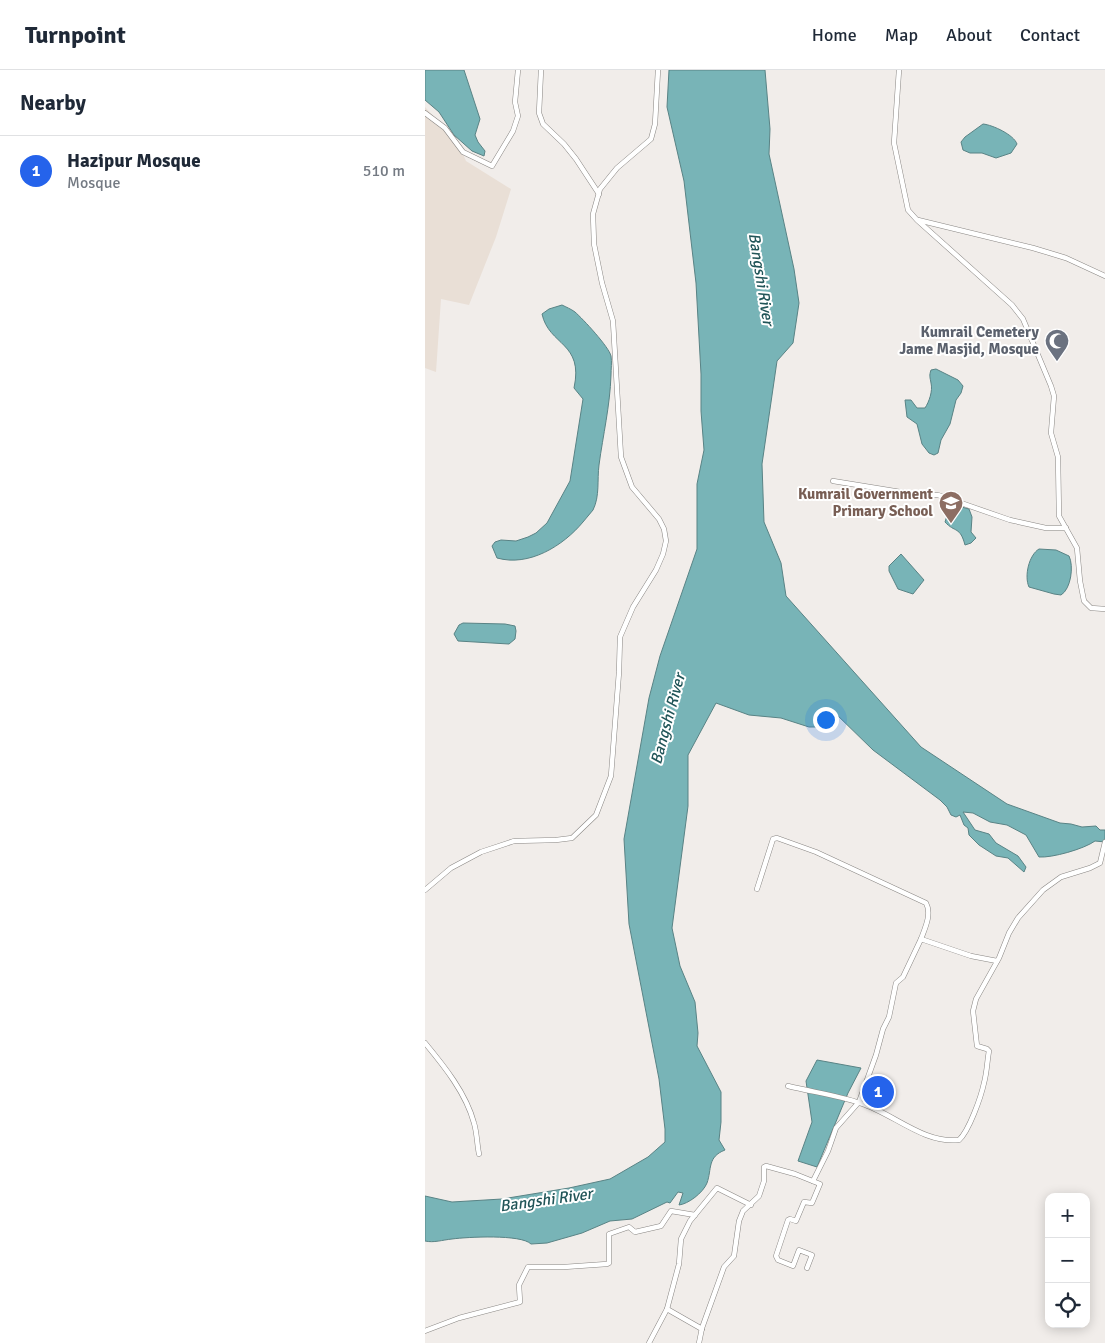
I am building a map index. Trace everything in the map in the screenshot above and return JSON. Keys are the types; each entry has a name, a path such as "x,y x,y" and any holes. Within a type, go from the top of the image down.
{"street":[{"path":"425,113 445,128 463,152 492,166 513,130 518,116 515,102 518,70"},
{"path":"541,70 539,113 543,124 576,158 599,194"},
{"path":"425,890 451,868 481,852 514,841 572,838 596,815 611,776 620,637 633,607 656,570 666,541 664,529 659,519 632,487 621,457 613,321 602,283 594,244 593,214 600,189 617,168 651,139 655,124 658,70"},
{"path":"899,70 894,143 908,210 1012,305 1023,319 1054,396 1051,433 1058,457 1059,516 1077,548 1084,601 1091,608 1105,609"},
{"path":"917,220 1033,248 1066,258 1105,276"},
{"path":"833,481 919,496 938,495 1010,520 1047,528 1065,528"},
{"path":"757,889 773,839 777,838 816,852 926,903 929,908 921,939 903,977 896,983 889,1017 883,1029 859,1102 836,1128 828,1151 813,1181"},
{"path":"788,1086 859,1102 881,1111 899,1123 935,1138 959,1140 966,1134 985,1082 989,1051 977,1046 973,1011 976,999 997,961 1017,918 1043,890 1061,877 1091,868 1100,862 1105,842"},
{"path":"921,939 971,956 997,961"},
{"path":"425,1043 445,1068 467,1104 474,1124 479,1154"},
{"path":"699,1343 702,1329 724,1267 734,1256 739,1221 743,1211 759,1196 766,1166 795,1174 820,1184 813,1203 804,1202 796,1221 788,1220 776,1256 778,1260 793,1266 799,1250 812,1255 807,1268"},
{"path":"649,1343 667,1309 679,1264 681,1239 695,1215 717,1188 751,1205"},
{"path":"425,1331 459,1318 520,1302 519,1285 528,1267 608,1264 609,1234 629,1227 635,1232 661,1226 671,1211 695,1215"},
{"path":"667,1309 702,1329"}],"shaded area":[{"path":"425,107 458,143 466,161 511,189 496,237 469,305 441,299 436,372 425,368"}],"water":[{"path":"425,70 464,70 480,119 475,135 485,151 484,156 472,151 454,135 439,112 425,100"},
{"name":"Bangshi River","path":"669,70 765,70 770,129 769,154 794,269 799,303 793,343 777,361 762,464 764,522 781,563 786,596 921,747 1007,804 1060,823 1082,827 1096,826 1100,830 1105,830 1105,842 1095,841 1068,852 1039,857 1026,835 1007,825 990,822 973,813 963,812 975,830 989,834 996,843 1018,856 1026,867 1024,872 1008,858 996,856 979,845 969,835 968,828 964,825 960,815 956,817 951,815 947,807 940,800 873,750 834,712 825,727 809,727 781,718 749,715 716,703 688,755 688,806 672,928 680,966 695,1002 698,1033 697,1046 721,1092 719,1140 725,1150 715,1156 711,1164 707,1183 702,1191 687,1203 679,1205 683,1193 678,1192 670,1203 667,1202 632,1219 610,1221 582,1233 547,1243 531,1244 506,1237 425,1241 425,1196 452,1202 502,1199 610,1179 648,1157 665,1142 659,1079 629,924 624,839 649,698 660,656 697,549 697,484 704,450 696,283 684,181 667,107"},
{"path":"983,124 997,128 1012,137 1017,144 1011,153 996,158 982,153 970,153 963,150 961,142"},
{"path":"562,305 575,312 584,321 601,340 611,356 609,398 599,465 597,499 593,510 575,531 545,552 521,560 497,558 492,546 495,542 501,540 516,541 536,533 547,523 570,481 583,399 574,388 576,373 570,353 551,333 542,314 549,309"},
{"path":"936,369 958,380 963,386 956,400 950,424 941,440 938,453 934,455 929,453 922,444 917,424 907,417 905,400 911,400 917,408 925,408 931,393 930,372"},
{"path":"954,505 969,509 972,517 971,532 976,538 971,543 965,545 959,532 945,522 950,506"},
{"path":"1039,549 1056,550 1069,556 1071,560 1071,577 1067,588 1061,595 1029,587 1027,577 1028,566 1035,552"},
{"path":"901,554 924,580 913,594 898,589 889,571 889,566"},
{"path":"463,623 515,626 515,639 509,644 458,641 454,634 459,625"},
{"path":"817,1060 861,1068 848,1093 817,1167 798,1161 812,1122 806,1081"}],"place":[{"name":"Kumrail Cemetery Jame Masjid, Mosque","path":"1057,362"},
{"name":"Kumrail Government Primary School","path":"951,524"},
{"name":"Hazipur Mosque","path":"878,1092"}]}
